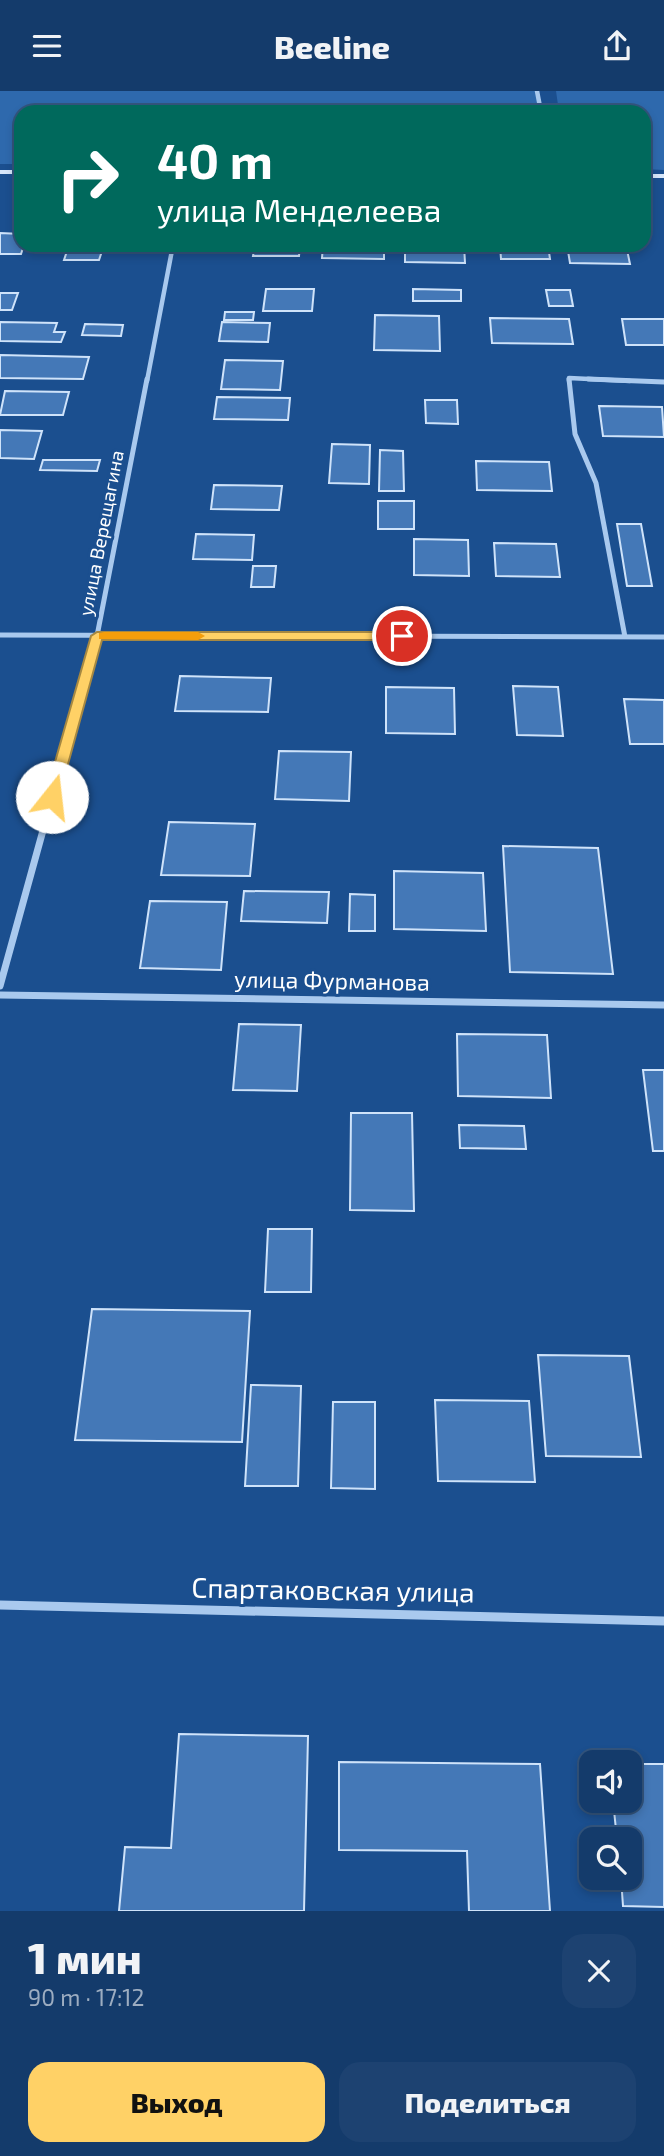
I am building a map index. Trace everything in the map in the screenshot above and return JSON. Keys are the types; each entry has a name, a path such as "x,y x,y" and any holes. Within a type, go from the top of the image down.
{"street":[{"name":"улица Верещагина","path":"0,986 97,636 172,252"},
{"path":"625,637 596,483 575,434 569,378 664,382"},
{"path":"0,635 664,637"},
{"name":"улица Фурманова","path":"0,995 664,1005"},
{"name":"Спартаковская улица","path":"0,1605 664,1621"}],"shaded area":[{"path":"0,91 537,91 540,105 14,105 14,164 0,164"},
{"path":"556,91 664,91 664,170 651,169 651,105 558,105"}],"building":[{"path":"0,233 14,234 14,252 22,252 21,254 0,254"},
{"path":"67,252 102,252 99,260 64,260"},
{"path":"254,252 299,252 299,256 253,256"},
{"path":"322,252 384,252 384,259 322,258"},
{"path":"405,252 464,252 465,263 405,262"},
{"path":"500,252 549,252 550,259 501,259"},
{"path":"568,252 627,252 630,264 570,263"},
{"path":"266,289 314,289 312,311 263,311"},
{"path":"413,289 461,290 461,301 413,301"},
{"path":"546,290 570,290 573,306 549,306"},
{"path":"0,293 18,293 12,310 0,310"},
{"path":"225,312 254,312 253,320 224,320"},
{"path":"375,315 439,316 440,351 374,350"},
{"path":"490,318 569,319 573,344 492,343"},
{"path":"622,319 664,319 664,345 626,345"},
{"path":"0,322 57,323 54,332 65,332 61,342 0,341"},
{"path":"222,322 270,323 268,342 219,341"},
{"path":"85,324 123,325 121,336 82,335"},
{"path":"0,355 89,357 83,379 0,378"},
{"path":"225,360 283,361 280,390 221,389"},
{"path":"5,391 69,392 63,415 0,415"},
{"path":"217,397 290,398 288,420 214,419"},
{"path":"425,400 457,400 458,424 426,423"},
{"path":"599,406 662,407 664,437 603,436"},
{"path":"0,430 42,431 34,459 0,458"},
{"path":"332,444 370,445 369,484 329,483"},
{"path":"380,450 403,451 404,491 379,491"},
{"path":"43,460 100,460 97,471 40,470"},
{"path":"476,461 549,462 552,491 477,490"},
{"path":"214,485 282,486 279,510 211,509"},
{"path":"378,501 414,501 414,529 378,529"},
{"path":"617,524 641,524 652,586 627,586"},
{"path":"196,534 254,535 252,560 193,559"},
{"path":"414,539 468,540 469,576 414,575"},
{"path":"494,543 556,544 560,577 496,576"},
{"path":"253,566 276,566 274,587 251,587"},
{"path":"180,676 271,678 268,712 175,711"},
{"path":"513,686 558,687 563,736 517,735"},
{"path":"386,687 454,688 455,734 386,733"},
{"path":"624,699 664,700 664,744 630,744"},
{"path":"279,751 351,752 349,801 275,799"},
{"path":"169,822 255,824 250,876 161,875"},
{"path":"503,846 598,848 613,974 510,972"},
{"path":"394,871 483,873 486,931 394,929"},
{"path":"244,891 329,892 327,923 241,921"},
{"path":"350,894 375,895 375,931 349,931"},
{"path":"150,901 227,902 221,970 140,968"},
{"path":"239,1024 301,1025 297,1091 233,1090"},
{"path":"457,1034 547,1035 551,1098 458,1096"},
{"path":"643,1070 664,1070 664,1151 653,1151"},
{"path":"351,1113 412,1113 414,1211 350,1210"},
{"path":"459,1125 524,1126 526,1149 460,1148"},
{"path":"268,1229 312,1229 311,1292 265,1292"},
{"path":"92,1309 250,1311 242,1442 75,1440"},
{"path":"538,1355 629,1356 641,1457 546,1456"},
{"path":"251,1385 301,1386 298,1486 245,1486"},
{"path":"435,1400 529,1401 535,1482 438,1481"},
{"path":"333,1402 375,1402 375,1489 331,1488"},
{"path":"179,1734 308,1736 304,1911 119,1911 125,1847 171,1848"},
{"path":"339,1762 540,1764 550,1911 469,1911 467,1851 339,1850"},
{"path":"642,1764 664,1764 664,1907 623,1906 622,1890 642,1890 642,1827 616,1827 614,1813 642,1813"}],"slow traffic":[{"path":"104,636 198,636"}],"route":[{"path":"52,797 97,636 402,636"}]}
